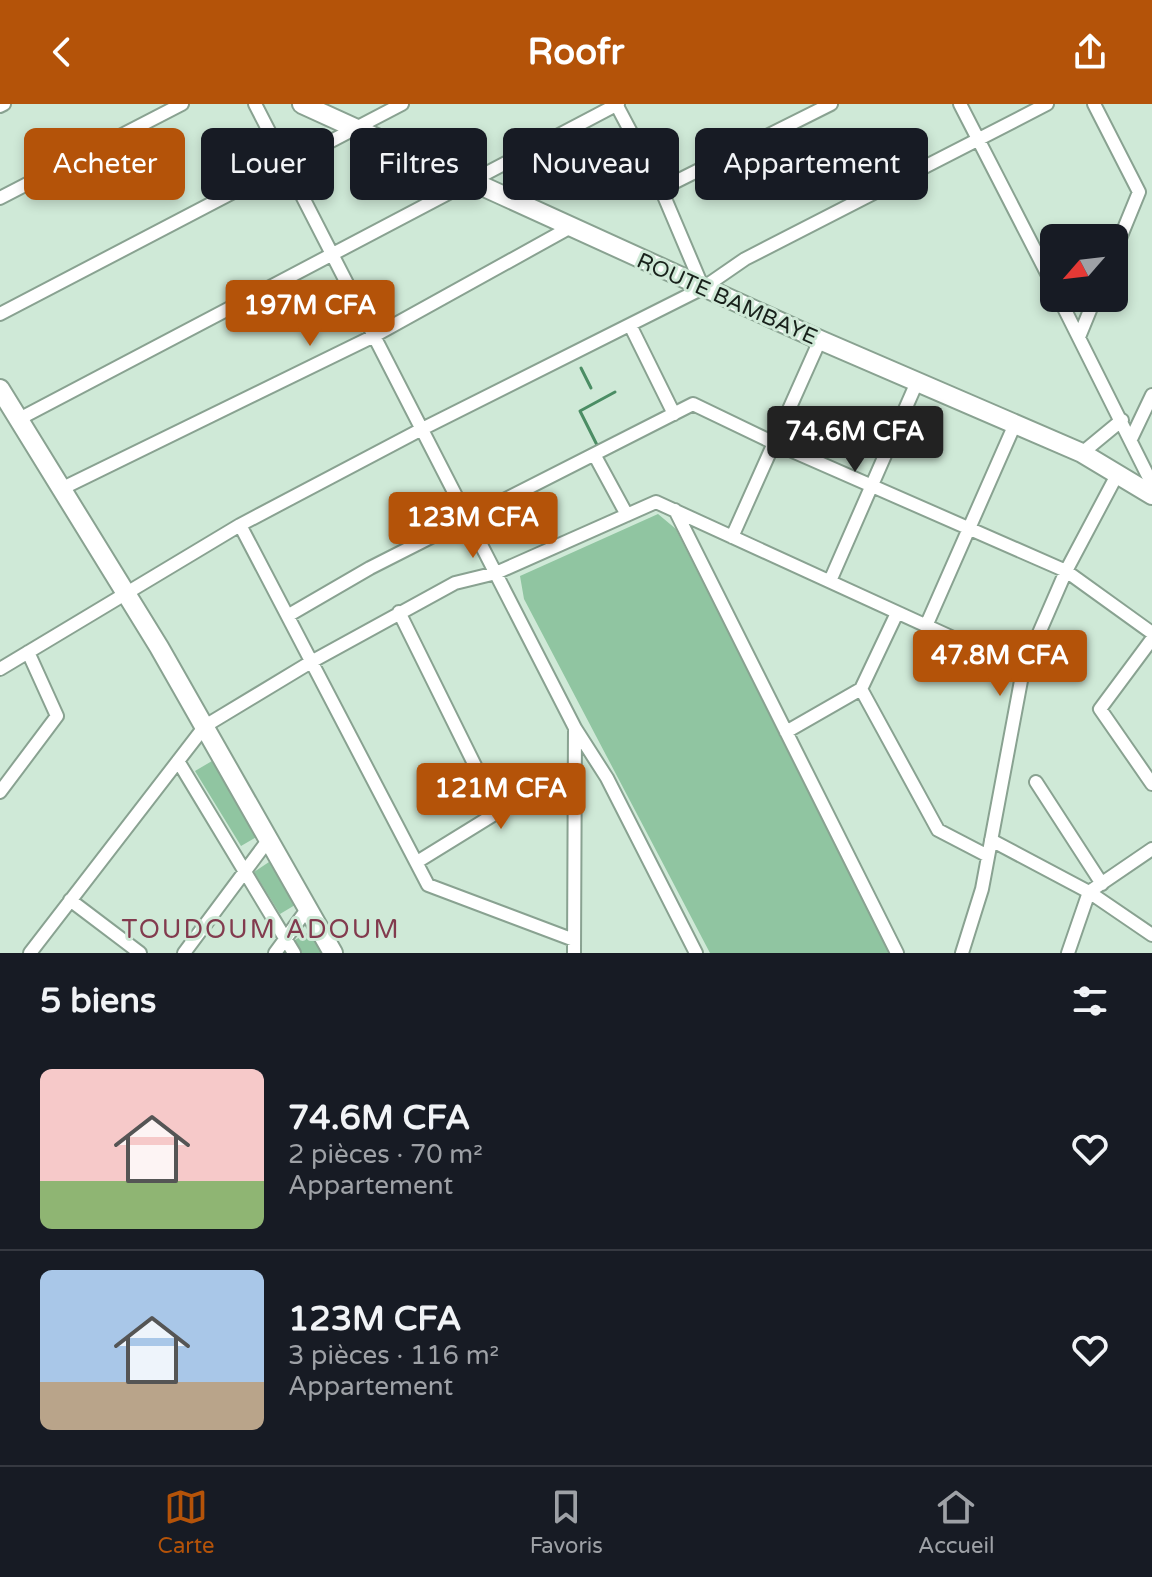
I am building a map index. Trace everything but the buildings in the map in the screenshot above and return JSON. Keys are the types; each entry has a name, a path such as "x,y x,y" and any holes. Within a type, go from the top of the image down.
{"street":[{"path":"0,198 182,104"},
{"path":"255,104 267,128"},
{"name":"ROUTE BAMBAYE","path":"302,104 353,128"},
{"path":"353,128 402,104"},
{"path":"487,175 617,104 629,128"},
{"path":"679,180 831,104"},
{"path":"960,104 1040,260"},
{"path":"0,669 240,525 422,429 631,327 703,288 745,259 1047,104"},
{"path":"1094,104 1139,192 1126,224"},
{"name":"ROUTE BAMBAYE","path":"487,191 1082,453 1152,495"},
{"path":"0,314 217,200"},
{"path":"305,200 575,728 607,778 696,953"},
{"path":"19,419 439,200"},
{"path":"666,200 703,288"},
{"path":"63,488 374,336 569,228"},
{"path":"1066,312 1152,484"},
{"path":"1079,337 1089,312"},
{"path":"631,327 674,414"},
{"path":"732,537 820,340"},
{"path":"830,581 917,382"},
{"path":"0,389 126,592 333,953"},
{"path":"1131,439 1152,395"},
{"path":"289,615 370,568 693,404 870,486 1066,571 1152,636 1100,709 1152,784"},
{"path":"1082,453 1122,420"},
{"path":"926,626 1015,424"},
{"path":"595,456 627,515"},
{"path":"962,953 988,856 1023,670 1066,571 1118,473"},
{"path":"30,953 205,726 311,662 455,583 496,573 656,502 1023,670"},
{"path":"675,510 897,953"},
{"path":"240,525 428,885 574,947 572,775 575,728"},
{"path":"399,612 498,812"},
{"path":"786,732 861,689 897,613"},
{"path":"0,792 57,716 28,652"},
{"path":"861,689 938,830 988,856"},
{"path":"178,761 294,953"},
{"path":"417,862 498,812 572,775"},
{"path":"1036,782 1102,884"},
{"path":"184,953 269,839"},
{"path":"991,840 1089,892 1152,935"},
{"path":"1068,953 1089,892 1152,849"},
{"path":"70,900 140,953"},
{"path":"275,953 308,908"}],"green space":[{"path":"658,514 676,529 890,953 710,953 524,599 520,576"},
{"path":"212,761 258,836 241,846 195,771"},
{"path":"269,862 295,905 280,914 254,872"},
{"path":"309,932 322,953 302,953 295,940"}],"waterway":[{"path":"581,368 591,388"},
{"path":"597,445 580,411 615,392"}],"district":[{"name":"TOUDOUM ADOUM","path":"261,929"}]}
